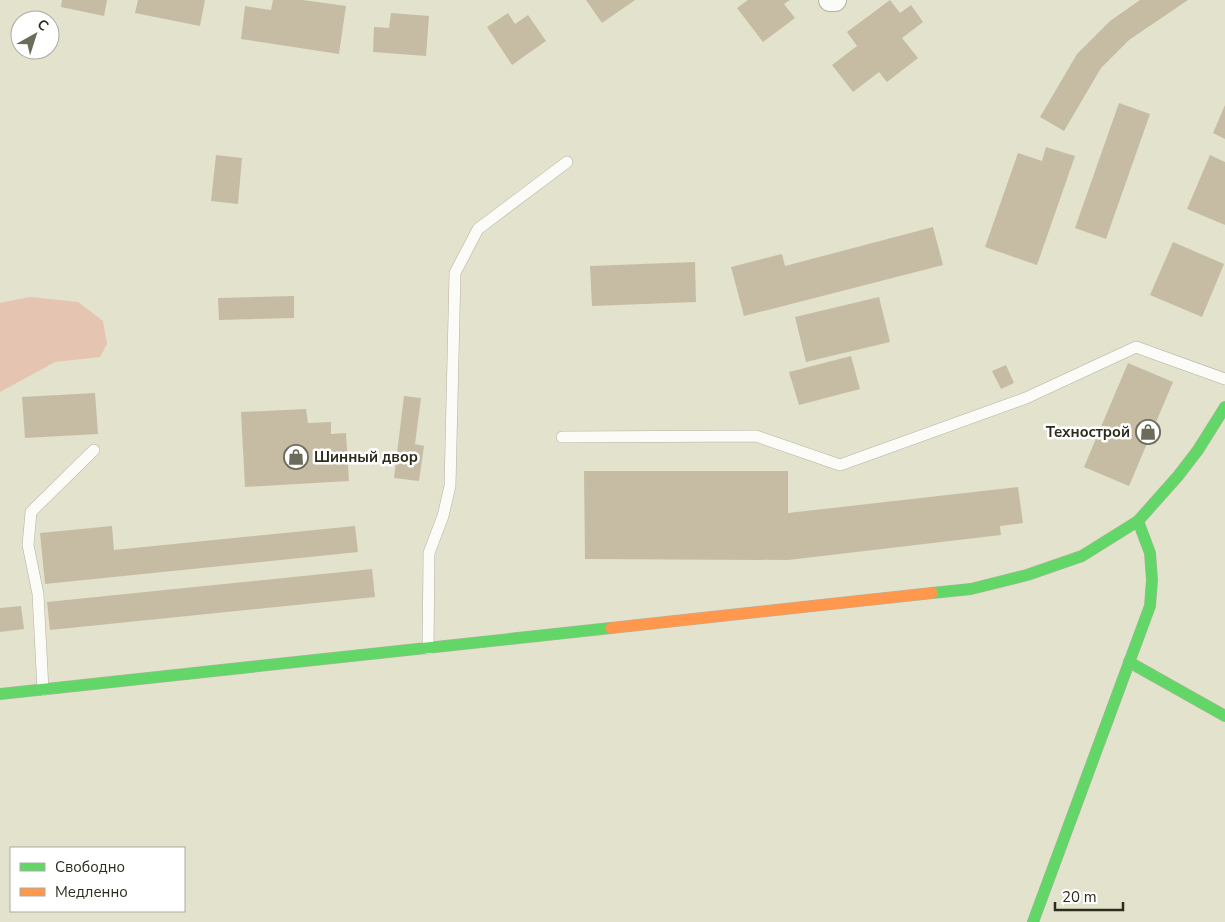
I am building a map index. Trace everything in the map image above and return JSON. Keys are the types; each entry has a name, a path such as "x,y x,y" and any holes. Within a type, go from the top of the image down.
{"main road":[{"path":"0,694 971,589 1027,575 1082,556 1138,521 1178,476 1198,450 1225,408"},
{"path":"1033,922 1150,606 1152,580 1150,553 1138,521"},
{"path":"1129,662 1225,716"}],"street":[{"path":"830,0 835,0"}],"lane":[{"path":"428,649 429,553 443,516 450,486 455,273 478,229 567,162"},
{"path":"562,437 756,436 840,465 1026,398 1136,348 1225,379"},
{"path":"43,690 38,594 28,545 31,512 94,450"}],"shaded area":[{"path":"30,297 78,302 103,321 107,344 100,357 55,362 0,392 0,303"}],"building":[{"path":"62,0 107,0 104,16 61,7"},
{"path":"138,0 205,0 200,26 135,13"},
{"path":"273,0 303,0 346,6 339,54 241,39 245,6 271,10"},
{"path":"586,0 635,0 602,23"},
{"path":"748,0 790,0 784,4 795,18 763,42 737,8"},
{"path":"890,0 900,13 911,5 923,22 902,38 918,58 887,82 879,72 853,92 832,65 857,46 847,32"},
{"path":"1140,0 1188,0 1129,40 1101,68 1064,131 1040,117 1077,54 1110,21"},
{"path":"391,13 429,16 426,56 373,52 374,27 389,28"},
{"path":"508,13 515,24 528,15 546,41 512,65 487,27"},
{"path":"1119,103 1150,114 1106,239 1075,228"},
{"path":"1225,105 1225,139 1213,133"},
{"path":"1046,147 1075,156 1037,265 985,247 1018,153 1042,161"},
{"path":"216,155 242,158 238,204 211,201"},
{"path":"1210,155 1225,162 1225,225 1187,209"},
{"path":"933,227 943,265 744,316 731,267 782,254 785,266"},
{"path":"1173,242 1224,264 1202,317 1150,295"},
{"path":"695,262 696,302 592,306 590,266"},
{"path":"294,296 294,318 219,320 218,298"},
{"path":"879,297 890,342 806,362 795,317"},
{"path":"851,356 860,389 799,405 789,372"},
{"path":"1128,363 1173,382 1129,486 1084,467"},
{"path":"1006,365 1014,383 1001,389 992,371"},
{"path":"95,393 98,434 25,438 22,397"},
{"path":"404,396 421,398 415,444 424,446 419,481 394,478"},
{"name":"Шинный двор","path":"306,409 308,423 331,422 331,434 346,433 349,481 245,487 241,412"},
{"path":"584,471 788,471 788,513 1018,487 1023,523 1000,526 1001,535 788,560 585,559"},
{"path":"112,526 114,550 355,526 358,552 45,584 40,533"},
{"path":"372,569 375,597 50,630 47,602"},
{"path":"21,606 24,629 0,632 0,608"}],"traffic: fast":[{"path":"932,593 971,589 1027,575 1082,556 1138,521 1178,476 1198,450 1225,407"},
{"path":"1033,922 1150,606 1152,580 1150,553 1138,521"},
{"path":"0,694 611,628"},
{"path":"1129,662 1225,716"}],"traffic: slow":[{"path":"611,628 932,593"}],"place":[{"name":"Технострой","path":"1148,432"},
{"name":"Шинный двор","path":"296,457"}]}
